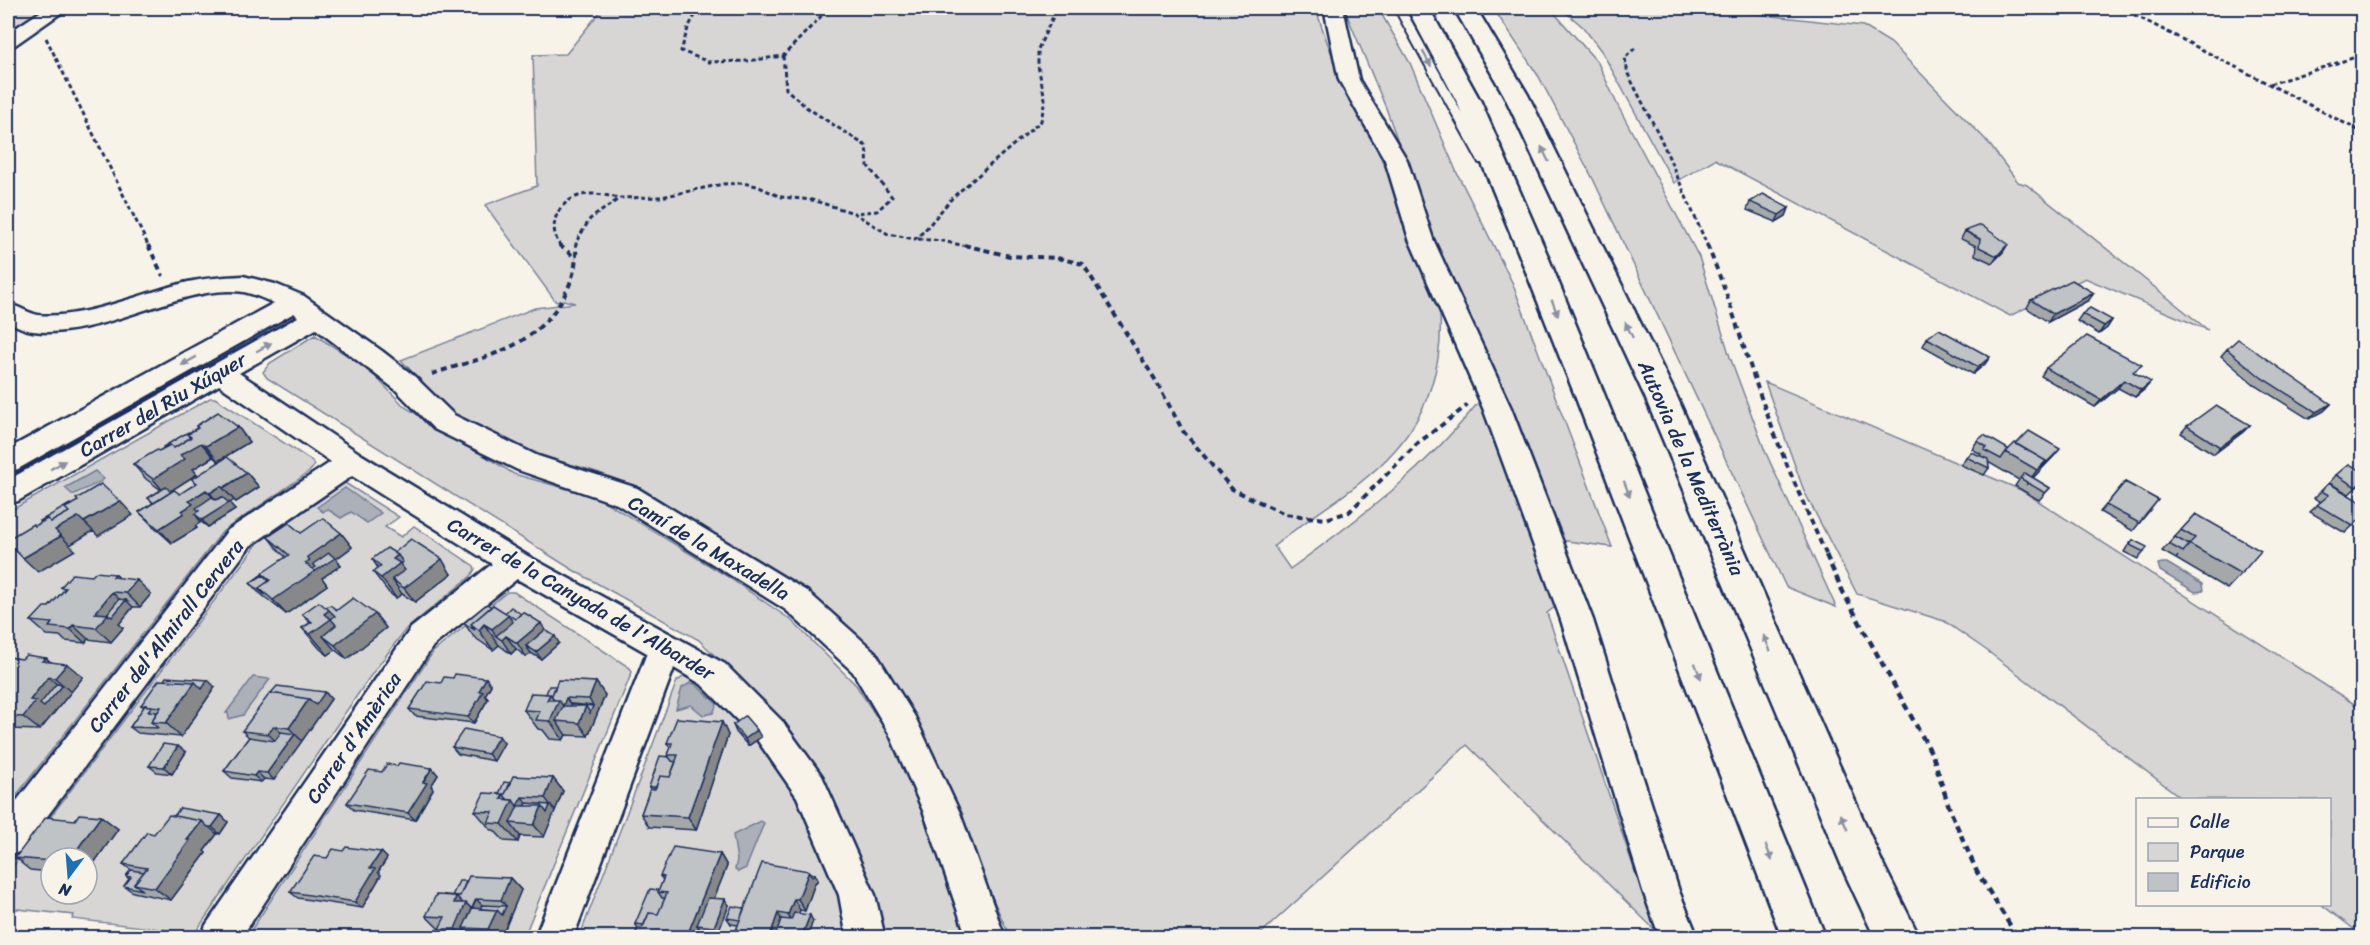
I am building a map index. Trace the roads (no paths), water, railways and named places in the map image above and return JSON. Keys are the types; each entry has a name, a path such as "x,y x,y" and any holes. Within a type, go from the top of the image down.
{"highway":[{"path":"1418,8 1469,102 1533,254 1804,938"},
{"name":"Autovia de la Mediterrània","path":"1465,8 1516,95 1662,397 1867,876 1898,938"}],"street":[{"path":"8,41 58,8"},
{"path":"1333,8 1349,80 1396,160 1421,240 1489,391 1577,620 1661,891 1679,938"},
{"name":"Camí de la Maxadella","path":"8,312 33,323 58,323 111,313 172,294 215,285 243,284 306,309 405,383 444,422 528,463 627,496 797,601 864,662 903,727 942,813 986,938"},
{"name":"Carrer del Riu Xúquer","path":"8,493 220,373 306,309"},
{"name":"Carrer del Riu Xúquer","path":"8,462 306,309"},
{"name":"Carrer de la Canyada de l'Albarder","path":"220,373 352,462 515,563 713,674 770,731 810,787 857,895 866,938"},
{"name":"Carrer del'Almirall Cervera","path":"8,839 239,538 352,462"},
{"name":"Carrer d'Amèrica","path":"219,938 422,637 515,563"},
{"path":"554,938 666,646"}],"lane":[{"path":"1399,8 1533,254"}]}
